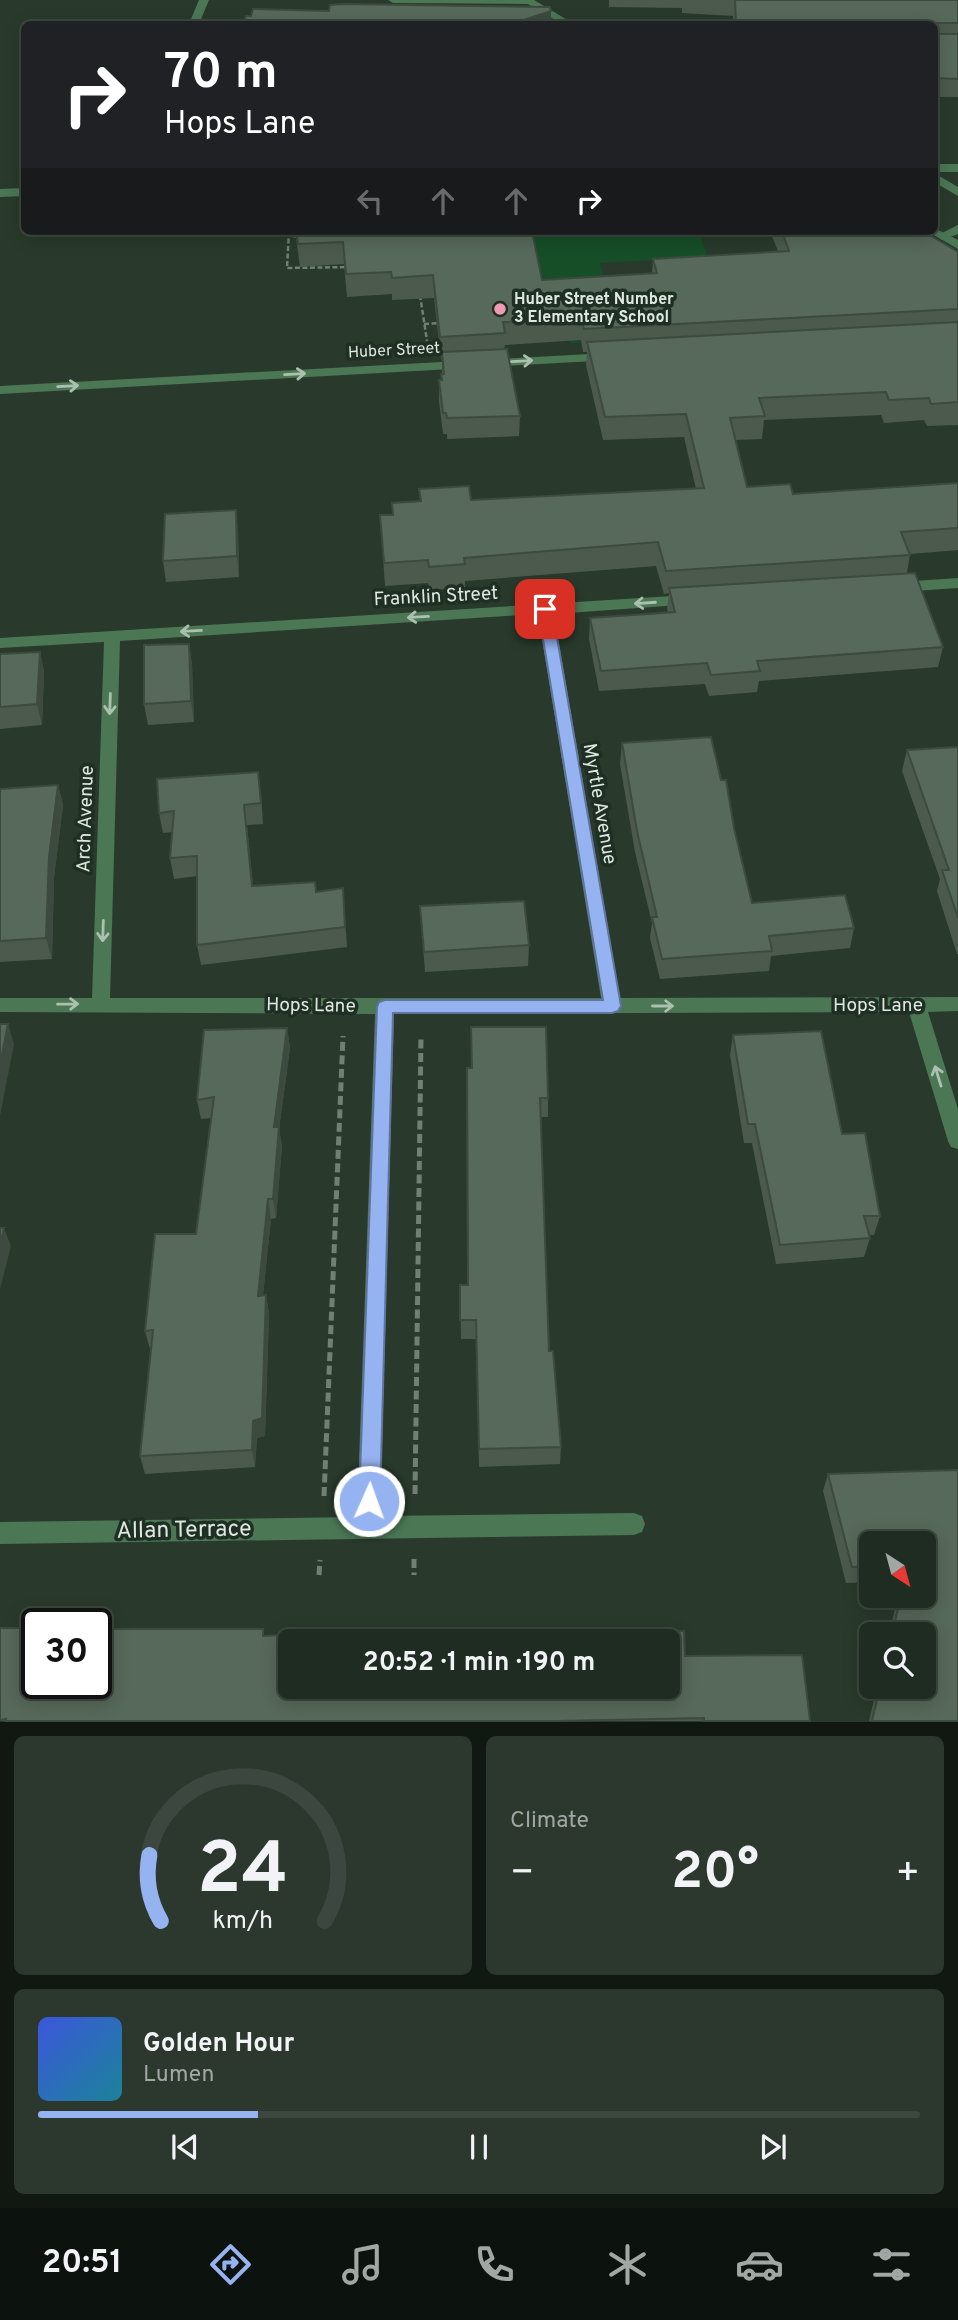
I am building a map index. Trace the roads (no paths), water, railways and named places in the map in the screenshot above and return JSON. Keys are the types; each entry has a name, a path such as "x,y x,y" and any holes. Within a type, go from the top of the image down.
{"street":[{"path":"195,21 204,0"},
{"path":"393,0 526,0 564,21"},
{"path":"938,168 958,168"},
{"path":"938,179 958,192"},
{"path":"0,193 21,192"},
{"path":"938,234 958,229"},
{"path":"938,234 958,245"},
{"name":"Huber Street","path":"0,390 625,356"},
{"path":"887,587 957,585"},
{"name":"Franklin Street","path":"0,643 709,599"},
{"name":"Myrtle Avenue","path":"545,609 612,1006"},
{"name":"Arch Avenue","path":"101,1003 112,636"},
{"name":"Hops Lane","path":"0,1005 101,1003 421,1007 958,1004"},
{"path":"918,1006 958,1141"},
{"path":"368,1529 385,1007"},
{"name":"Allan Terrace","path":"0,1533 634,1524"}],"place":[{"name":"Huber Street Number 3 Elementary School","path":"500,309"}]}
